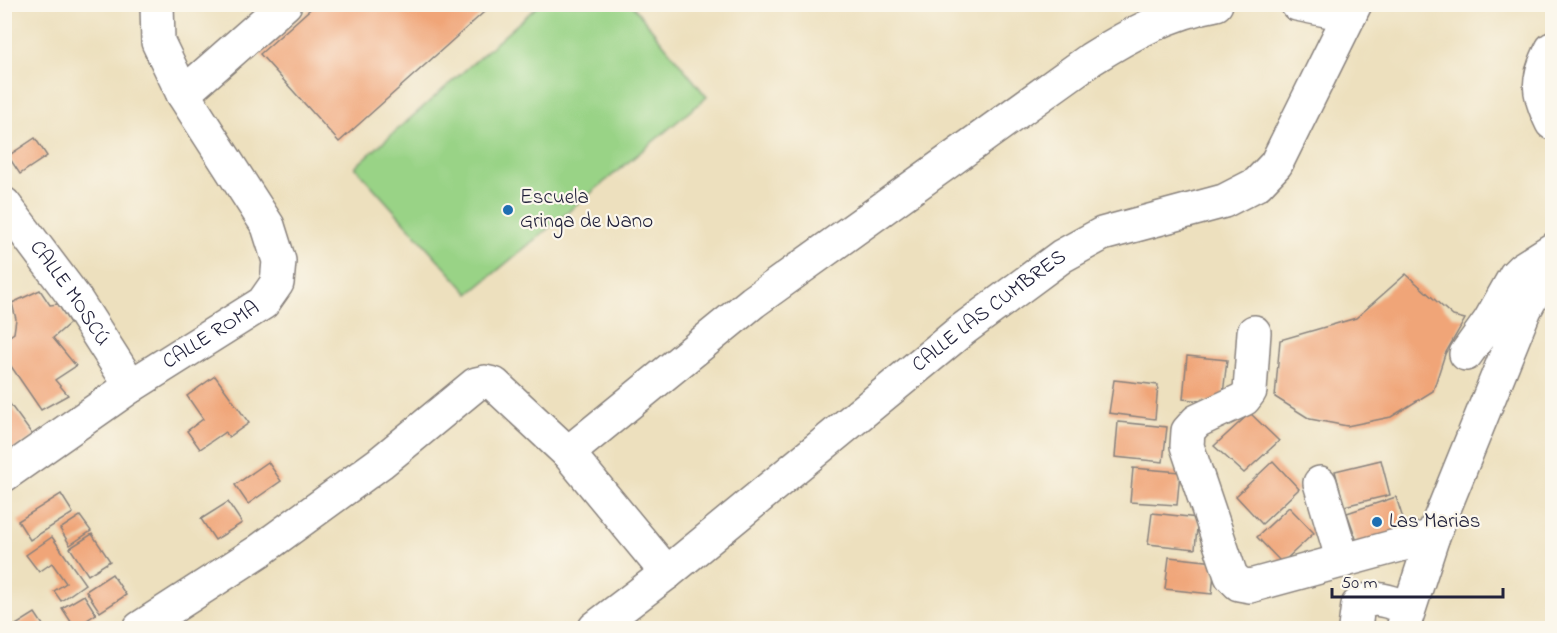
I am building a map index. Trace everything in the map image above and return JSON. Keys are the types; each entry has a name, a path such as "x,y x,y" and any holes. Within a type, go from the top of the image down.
{"street":[{"name":"CALLE ROMA","path":"4,476 131,386 263,303 277,283 279,261 268,226 183,94 158,42 157,4"},
{"path":"183,94 285,4"},
{"path":"568,453 753,302 1091,59 1134,33 1198,8 1216,4"},
{"path":"1297,4 1352,10"},
{"name":"CALLE LAS CUMBRES","path":"595,628 667,573 962,330 1062,255 1102,234 1224,201 1257,184 1276,164 1352,10"},
{"path":"1552,49 1543,67 1539,84 1542,102 1552,123"},
{"name":"CALLE MOSCÚ","path":"4,204 80,306 131,386"},
{"path":"1467,354 1489,322 1515,276 1552,250"},
{"path":"1354,628 1358,605 1374,598 1406,618 1432,536 1525,309 1552,260"},
{"path":"1254,332 1250,391 1244,399 1197,421 1188,431 1187,446 1231,576 1239,584 1250,586 1432,536"},
{"path":"140,628 259,551 380,464 476,384 485,382 494,384 568,453 667,573"},
{"path":"1320,483 1343,561"}],"green space":[{"path":"540,4 632,5 707,97 469,294 355,167"}],"building":[{"path":"316,4 493,4 339,142 260,54"},
{"path":"35,138 47,156 20,174 8,156"},
{"path":"1406,274 1453,316 1465,319 1445,354 1433,391 1391,417 1347,426 1310,419 1275,397 1280,340 1356,318"},
{"path":"40,290 50,305 58,304 70,323 53,338 76,366 55,380 68,395 41,410 4,356 4,340 14,333 16,319 12,303"},
{"path":"1187,356 1227,360 1222,403 1183,399"},
{"path":"215,376 249,423 229,437 225,432 200,449 187,431 203,419 187,396"},
{"path":"1114,380 1158,385 1155,419 1109,413"},
{"path":"4,396 34,437 13,449 4,440"},
{"path":"1250,413 1279,441 1244,473 1214,446"},
{"path":"1118,422 1167,427 1163,462 1115,457"},
{"path":"1381,460 1390,495 1344,506 1335,471"},
{"path":"1273,461 1299,489 1262,524 1236,496"},
{"path":"268,462 281,481 248,504 235,485"},
{"path":"1133,468 1180,472 1177,505 1130,502"},
{"path":"61,494 73,513 30,540 18,521"},
{"name":"Las Marias","path":"1396,497 1407,531 1359,547 1347,513"},
{"path":"228,502 242,523 215,540 201,519"},
{"path":"1289,507 1314,533 1282,563 1257,537"},
{"path":"1152,513 1198,518 1195,549 1148,544"},
{"path":"80,516 91,531 70,545 60,529"},
{"path":"92,534 110,561 88,575 70,548"},
{"path":"52,537 85,584 61,601 54,591 66,583 52,563 39,572 26,555"},
{"path":"1169,557 1215,562 1212,594 1165,589"},
{"path":"112,574 126,595 100,612 86,591"},
{"path":"84,595 96,614 75,628 62,608"},
{"path":"35,613 45,628 11,628"}],"place":[{"name":"Escuela Gringa de Nano","path":"508,210"},
{"name":"Las Marias","path":"1377,522"}]}
